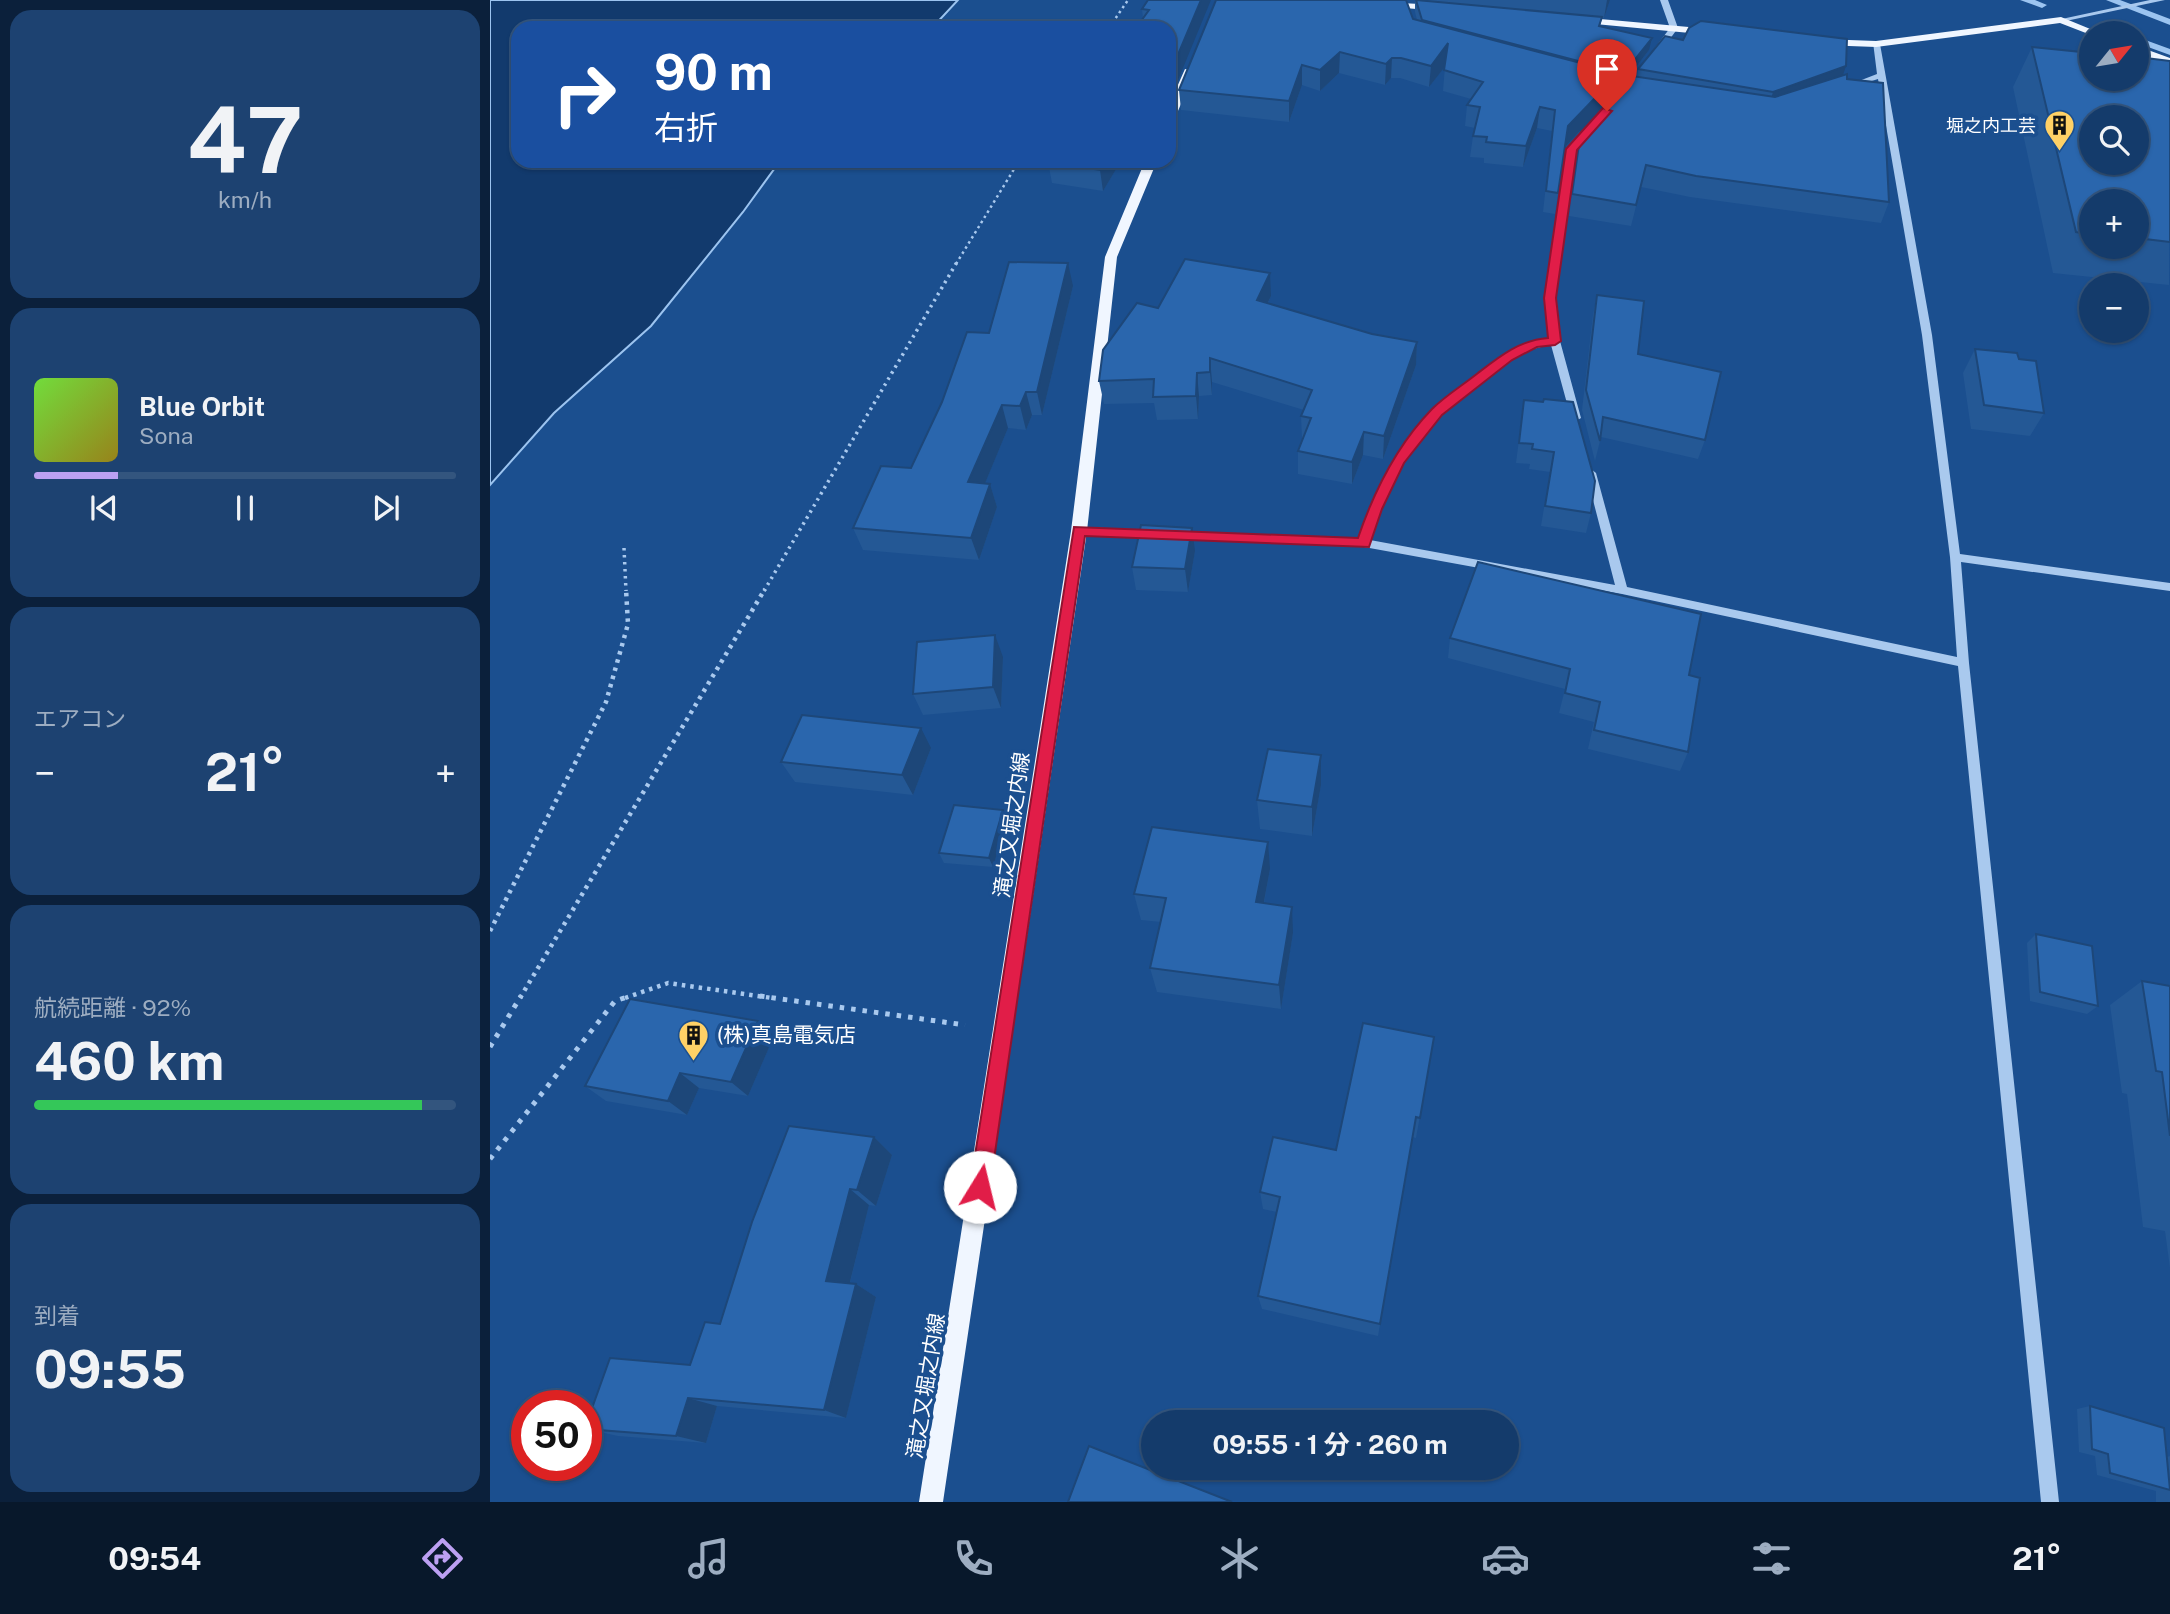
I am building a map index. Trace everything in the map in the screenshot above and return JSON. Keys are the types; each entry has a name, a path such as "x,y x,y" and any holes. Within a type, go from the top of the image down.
{"main road":[{"path":"1348,0 1407,10 1446,8"},
{"path":"1567,19 1727,33"},
{"path":"1808,41 1876,44 2061,20 2079,27"},
{"path":"2149,54 2170,62"},
{"path":"1176,101 1194,59"},
{"name":"滝之又堀之内線","path":"931,1502 1079,531 1111,257 1148,168"}],"street":[{"path":"1649,59 1674,28 1664,0"},
{"path":"2061,20 2161,0"},
{"path":"1876,44 1927,335 1955,557 1963,663 2050,1502"},
{"path":"1844,88 1881,75"},
{"path":"1580,433 1555,341 1550,298 1572,149 1598,120"},
{"path":"1364,543 1375,509 1398,461 1437,412 1507,357 1534,343 1555,341"},
{"path":"1587,459 1622,590"},
{"path":"1079,531 1364,543 1622,590 1963,663"},
{"path":"1955,557 2170,587"}],"path":[{"path":"1114,21 1128,0"},
{"path":"490,1047 847,454 994,198 1014,168"},
{"path":"490,931 606,702 628,624 624,548"},
{"path":"490,1159 615,1001 668,984 1004,1030"}],"water":[{"path":"490,0 958,0 938,21 511,21 511,168 775,168 651,326 554,413 490,485"}],"building":[{"path":"1148,0 1201,0 1176,59 1176,21 1141,21 1149,10 1142,9"},
{"path":"1216,0 1406,0 1413,19 1619,73 1568,126 1558,193 1546,191 1555,110 1540,107 1526,146 1486,142 1487,137 1473,136 1480,107 1467,105 1483,82 1444,70 1448,43 1431,66 1401,58 1392,58 1386,64 1340,52 1320,70 1302,65 1289,101 1179,90"},
{"path":"1416,0 1602,17 1599,26 1652,38 1624,73 1422,20"},
{"path":"1701,21 1847,39 1846,66 1773,92 1638,69 1665,36 1683,40 1689,28"},
{"path":"2032,47 2079,52 2079,91 2149,91 2149,58 2170,61 2170,242 2149,239 2149,189 2079,189 2079,232 2076,232"},
{"path":"1847,74 1847,79 1883,83 1889,202 1696,176 1646,165 1636,205 1572,194 1581,130 1632,76 1775,97"},
{"path":"1185,259 1270,273 1257,300 1372,334 1417,342 1384,436 1364,432 1352,462 1298,451 1311,418 1301,416 1312,390 1210,358 1210,372 1197,373 1196,396 1153,397 1154,379 1099,381 1103,350 1137,303 1158,308"},
{"path":"1009,262 1068,263 1037,392 1026,392 1020,406 1002,405 968,482 990,484 971,538 853,528 881,466 911,468 942,402 967,332 989,333"},
{"path":"1597,295 1644,301 1638,354 1721,372 1705,440 1603,417 1600,441 1586,390"},
{"path":"1975,349 2017,353 2019,359 2036,361 2044,413 1984,405"},
{"path":"1544,399 1573,402 1595,481 1591,513 1545,506 1554,452 1532,449 1533,444 1519,443 1524,400 1543,402"},
{"path":"1141,525 1192,528 1185,569 1132,567"},
{"path":"1478,562 1701,614 1689,675 1700,678 1688,752 1594,730 1600,702 1565,693 1570,669 1450,638"},
{"path":"995,635 993,687 913,694 917,642"},
{"path":"802,715 921,728 902,775 781,762"},
{"path":"1268,749 1321,755 1312,807 1257,800"},
{"path":"954,805 1003,810 989,858 939,853"},
{"path":"1152,827 1268,842 1256,902 1292,907 1279,985 1150,968 1166,898 1134,894"},
{"path":"2036,934 2092,946 2098,1006 2040,992"},
{"path":"2142,981 2170,986 2170,1136 2162,1072 2156,1071"},
{"name":"(株)真島電気店","path":"630,999 758,1021 731,1082 680,1073 668,1101 585,1086"},
{"path":"1363,1023 1434,1037 1420,1118 1416,1117 1380,1324 1258,1296 1280,1197 1260,1192 1273,1137 1336,1150"},
{"path":"789,1126 874,1137 857,1190 850,1189 826,1281 856,1284 824,1410 688,1398 676,1436 602,1430 602,1390 599,1390 610,1358 690,1365 705,1322 720,1324 752,1222"},
{"path":"2090,1406 2164,1428 2170,1490 2110,1473 2108,1454 2092,1449"},
{"path":"1089,1446 1141,1466 1141,1480 1176,1480 1232,1502 1068,1502"}],"waterway":[{"path":"2025,0 2042,5"},
{"path":"2111,0 2170,22"},
{"path":"2149,44 2170,52"}],"place":[{"name":"堀之内工芸","path":"2059,153"},
{"name":"(株)真島電気店","path":"694,1062"}],"route":[{"path":"980,1187 1079,531 1364,543 1375,509 1398,461 1437,412 1507,357 1534,343 1555,341 1550,298 1572,149 1607,111"}]}
